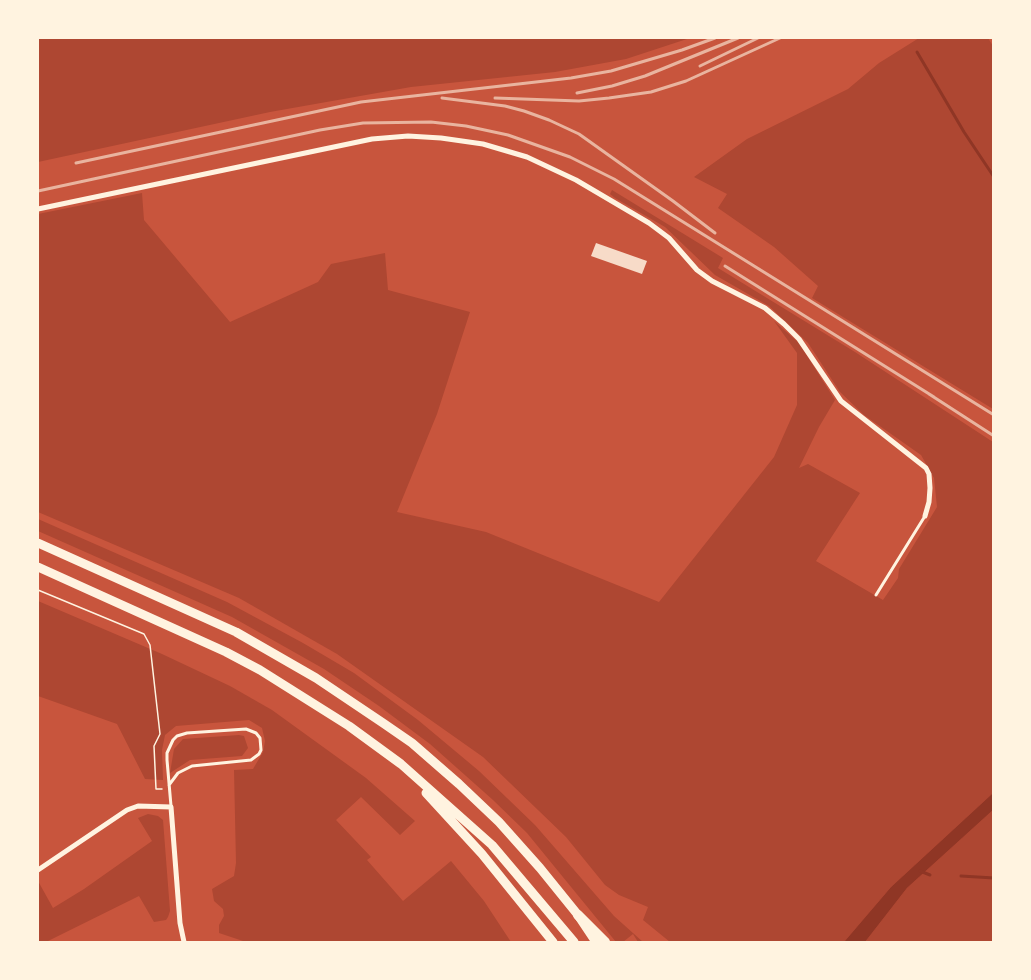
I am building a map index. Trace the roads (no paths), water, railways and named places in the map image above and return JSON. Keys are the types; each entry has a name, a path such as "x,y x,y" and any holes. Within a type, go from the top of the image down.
{"highway":[{"path":"578,915 605,942"}],"main road":[{"path":"38,543 236,632 316,678 384,723 459,784 499,822 578,915 596,942"},
{"path":"38,567 226,652 260,670 349,726 401,765 492,845 574,942"},
{"path":"401,765 482,854 552,942"}],"street":[{"path":"38,209 372,139 408,136 441,138 483,144 527,157 576,180 650,223 669,238 697,270 712,281 765,308 784,324 799,339 841,401 926,468 930,482 929,502 925,516"},
{"path":"38,870 127,810 138,806 171,807 180,923 184,942"}],"lane":[{"path":"876,595 925,516"},
{"path":"169,785 178,773 192,766 251,760 261,750 260,738 256,733 246,729 187,733 177,736 172,740 167,753 169,785 171,807"}],"waterway":[{"path":"917,52 964,132 994,177"},
{"path":"920,871 930,875"},
{"path":"961,876 994,878"}],"railway":[{"path":"76,163 361,102 571,78 611,71 715,38"},
{"path":"577,93 645,76 738,38"},
{"path":"700,66 758,38"},
{"path":"495,98 579,101 651,92 686,81 780,38"},
{"path":"442,98 505,106 549,120 579,134 715,233"},
{"path":"38,191 320,130 363,123 431,122 466,126 508,135 570,157 614,179 994,415"},
{"path":"725,266 934,397"},
{"path":"929,394 994,436"}]}
